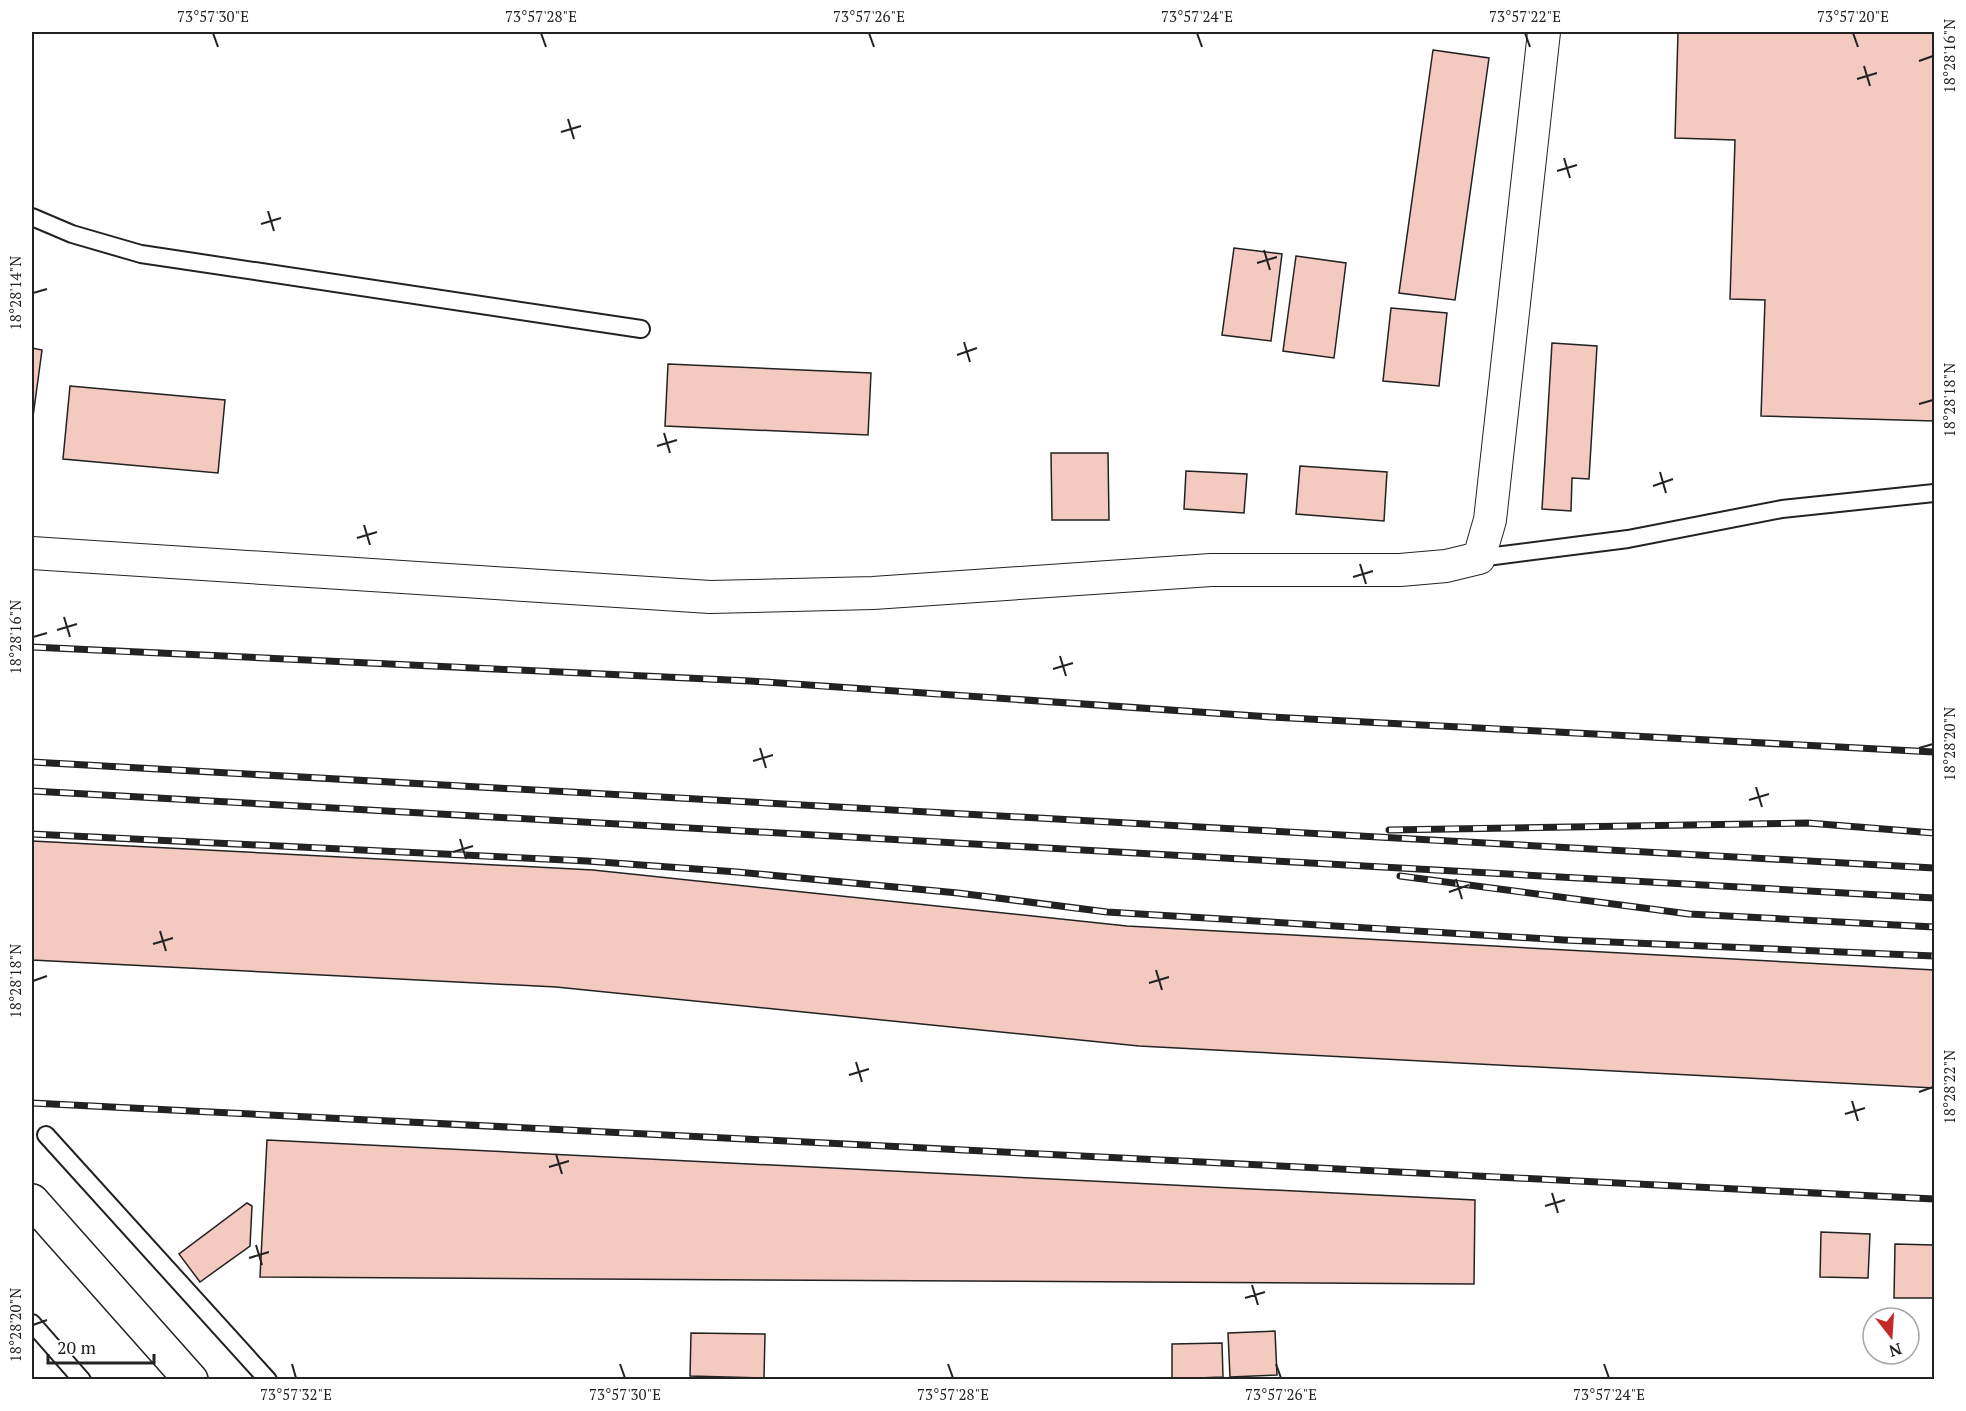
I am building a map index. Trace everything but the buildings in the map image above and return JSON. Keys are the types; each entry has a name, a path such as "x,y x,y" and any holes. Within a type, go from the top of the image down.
{"highway":[{"path":"32,1201 191,1380"}],"street":[{"path":"32,553 710,597 873,593 1211,570 1400,570 1446,566 1479,558 1490,520 1544,32"}],"lane":[{"path":"32,217 72,234 141,254 641,329"},
{"path":"1479,558 1628,539 1782,509 1935,493"},
{"path":"46,1135 268,1380"},
{"path":"32,1323 82,1380"}],"railway":[{"path":"32,647 750,681 1271,717 1934,752"},
{"path":"32,762 1934,868"},
{"path":"32,791 1934,898"},
{"path":"1389,830 1808,823 1934,833"},
{"path":"32,834 587,861 737,872 958,893 1107,912 1564,940 1934,956"},
{"path":"1400,876 1689,914 1934,927"},
{"path":"32,1103 1934,1199"}]}
